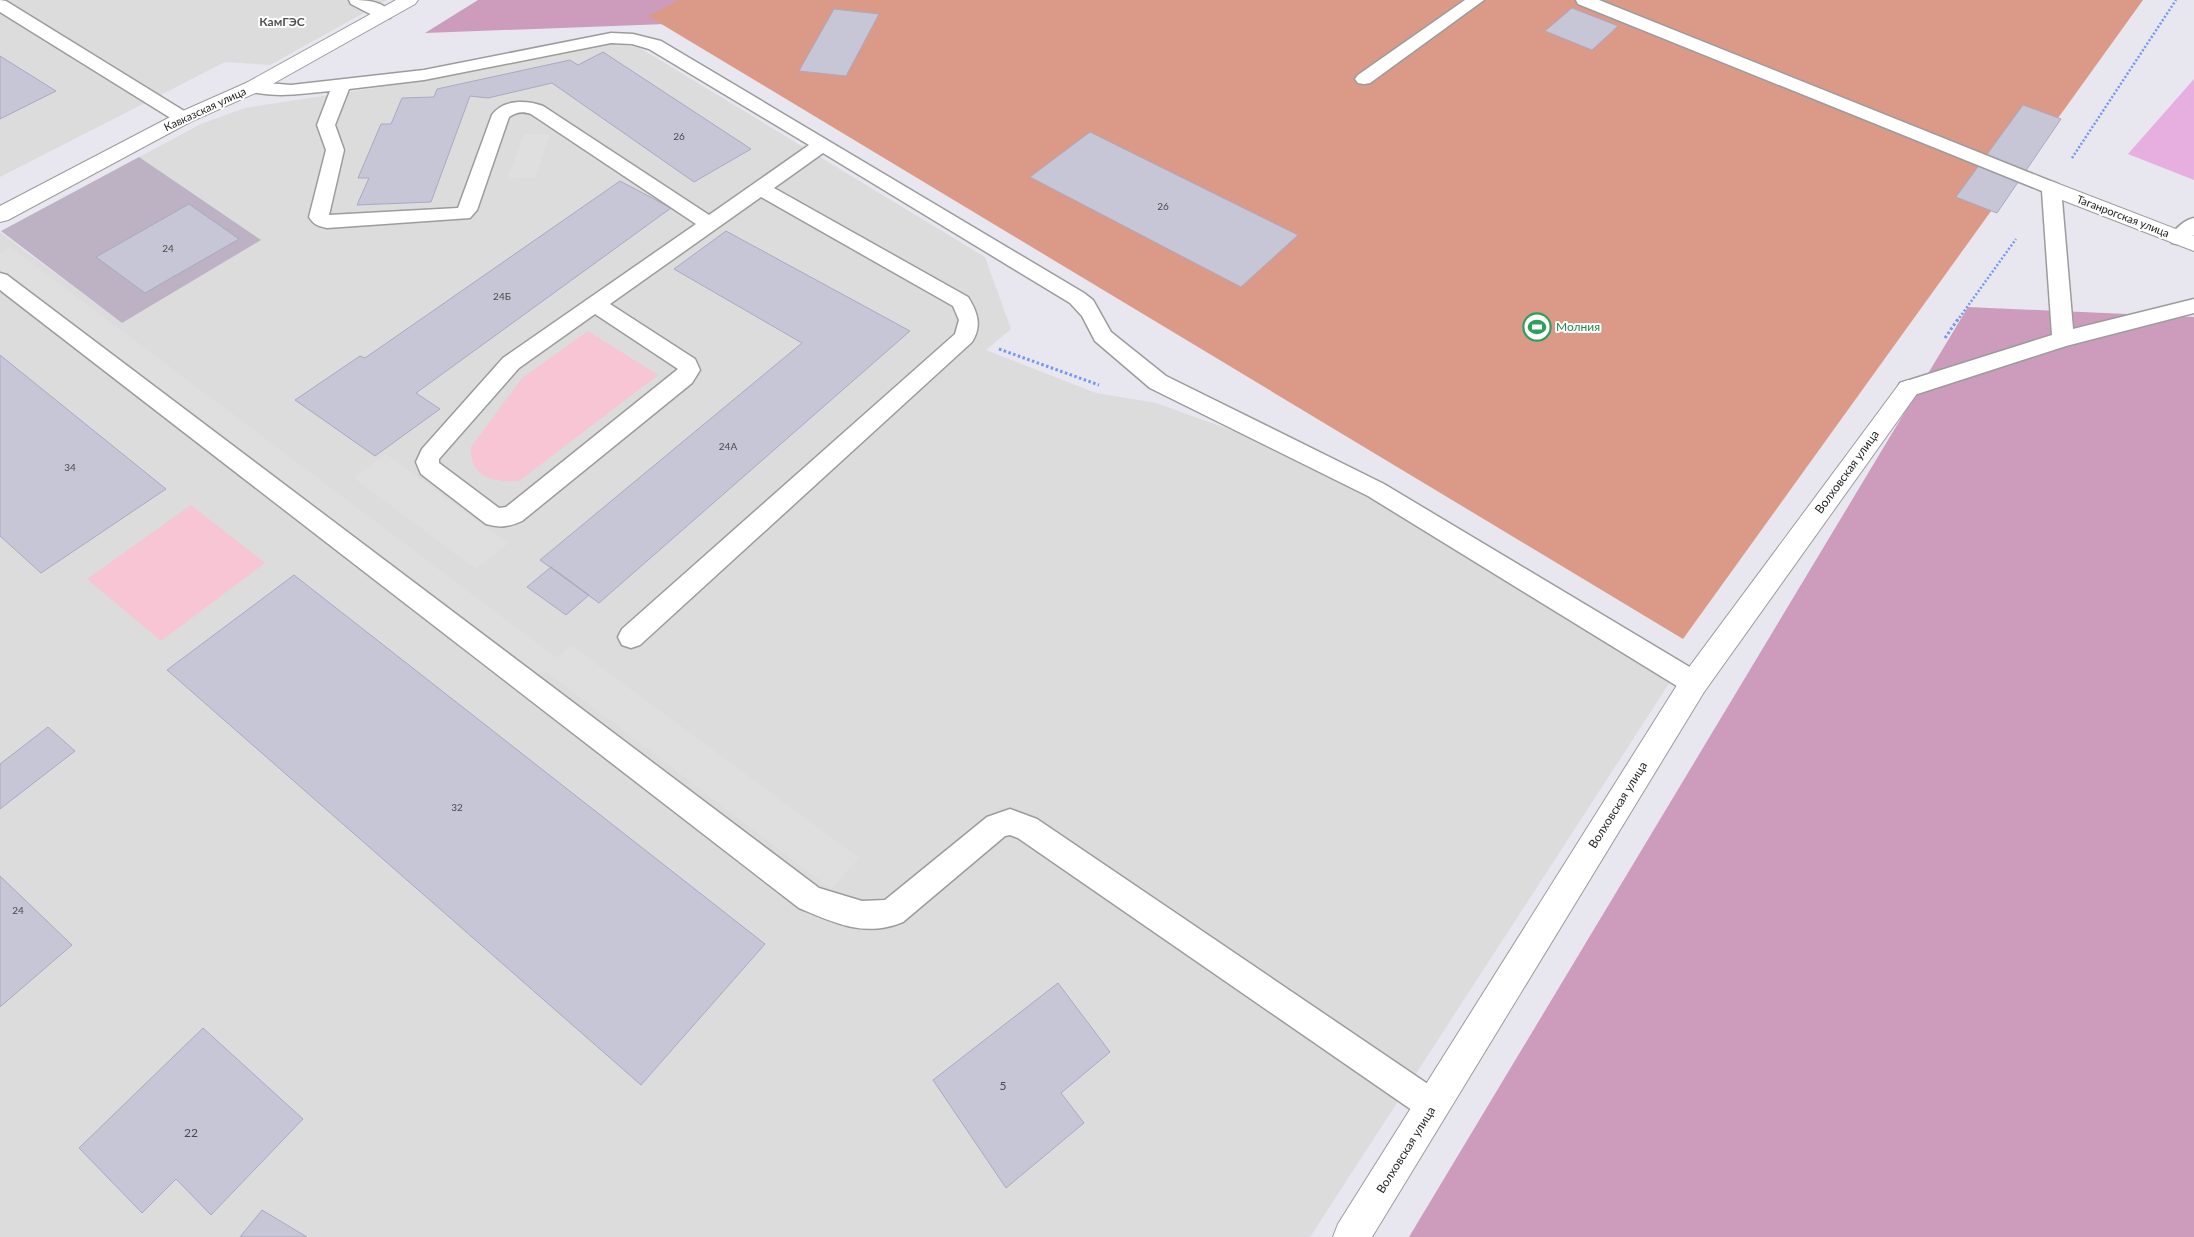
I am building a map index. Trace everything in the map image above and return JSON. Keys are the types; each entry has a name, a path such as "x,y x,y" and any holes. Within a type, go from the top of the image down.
{"street":[{"name":"Кавказская улица","path":"0,215 183,118 253,86 409,0"},
{"name":"Таганрогская улица","path":"2051,188 2189,235"},
{"name":"Волховская улица","path":"1352,1237 1694,682 1908,389"}],"lane":[{"path":"357,0 384,14"},
{"path":"1364,78 1476,0"},
{"path":"1584,0 2051,188 2063,340"},
{"path":"0,5 183,118"},
{"path":"253,86 291,90 511,65 611,38 633,39 655,45 1077,298 1092,314 1102,336 1158,382 1376,490 1694,682"},
{"path":"342,84 326,126 335,150 319,216 321,220 327,222 463,214 467,210 501,115 510,109 516,100 537,110 709,224"},
{"path":"595,304 687,364 689,370 684,377 514,514 505,518 494,517 429,468 428,462 430,455 511,363 760,188 822,145"},
{"path":"632,637 965,337 969,320 961,302 760,188"},
{"path":"0,280 809,898 871,917 883,916 893,912 996,826 1010,822 1027,828 1434,1106"},
{"path":"1908,389 2063,340 2194,306"}],"path":[{"path":"965,337 1107,388 1135,390 1158,382"}],"shaded area":[{"path":"0,0 387,0 270,65 225,62 0,177"},
{"path":"478,0 906,0 719,22 425,33"},
{"name":"Молния","path":"679,0 2143,0 1683,639 648,16"},
{"path":"597,44 619,44 640,48 985,257 1011,329 986,350 1096,393 1156,403 1239,433 1364,492 1672,679 1310,1237 0,1237 0,232 122,323 261,240 139,157 201,124 245,108 420,81"},
{"path":"2194,79 2194,180 2128,154"},
{"path":"524,134 550,134 536,177 508,178"},
{"path":"139,157 261,240 122,323 1,231"},
{"path":"10,247 557,658 571,645 859,858 831,889 544,670 533,679 0,270 0,253"},
{"path":"1968,307 2194,317 2194,1237 1409,1237"},
{"path":"588,331 658,375 519,481 492,479 479,472 474,466 471,457 471,447 522,378"},
{"path":"386,454 508,543 476,569 354,478"},
{"path":"191,505 265,563 161,641 87,579"}],"building":[{"path":"1572,8 1618,26 1592,50 1545,31"},
{"path":"834,9 879,14 846,76 799,71"},
{"path":"603,52 751,149 694,182 552,83 488,98 470,96 431,202 357,205 369,178 358,178 381,124 391,124 402,98 434,97 437,89 570,60 578,65"},
{"path":"0,56 56,91 0,119"},
{"path":"2023,105 2061,119 1997,213 1956,197"},
{"path":"1090,132 1298,235 1241,287 1030,177"},
{"path":"620,181 671,208 416,393 440,409 375,456 295,400 360,356 365,358"},
{"path":"189,204 239,239 145,293 96,257"},
{"path":"726,231 910,331 599,603 540,560 802,343 674,269"},
{"path":"0,355 166,489 41,573 0,536"},
{"path":"551,567 589,595 566,615 527,587"},
{"path":"294,575 765,944 641,1085 167,670"},
{"path":"48,727 75,751 0,809 0,764"},
{"path":"0,876 72,945 0,1007"},
{"path":"1058,983 1110,1052 1061,1093 1084,1123 1006,1188 933,1080"},
{"path":"203,1028 303,1119 211,1215 176,1179 142,1213 79,1148"},
{"path":"262,1210 307,1237 240,1237"}],"place":[{"name":"Молния","path":"1537,327"}],"district":[{"name":"КамГЭС","path":"282,22"}]}
